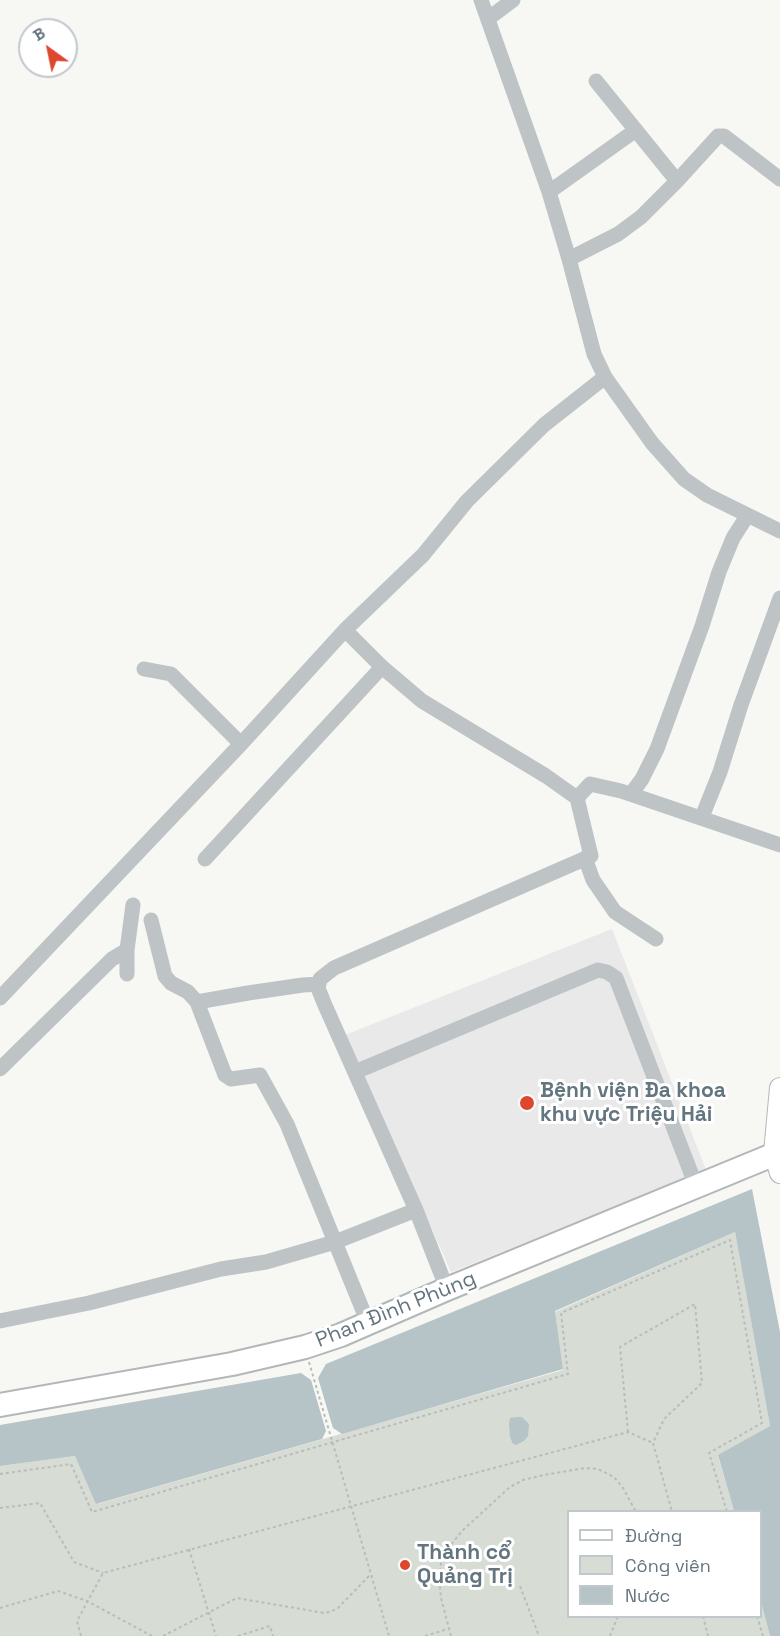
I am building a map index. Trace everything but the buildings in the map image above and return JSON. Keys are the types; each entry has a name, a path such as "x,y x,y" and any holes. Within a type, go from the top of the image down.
{"highway":[{"name":"Phan Đình Phùng","path":"0,1405 305,1347 340,1335 696,1186 778,1159"}],"main road":[{"path":"778,1159 780,1088"}],"street":[{"path":"481,0 549,192 594,354 605,376 652,442 684,479 707,495 780,531"},
{"path":"489,18 513,0"},
{"path":"596,81 677,181"},
{"path":"549,192 636,130"},
{"path":"569,259 631,226 677,181 715,137 721,135 780,179"},
{"path":"0,998 241,744 345,630 413,567 467,501 544,425 605,376"},
{"path":"631,794 642,779 657,749 702,626 719,572 733,538 747,516"},
{"path":"702,817 720,772 741,705 780,598"},
{"path":"345,630 382,667 431,707 546,776 577,798 591,856 334,968 320,979 318,988 324,1003 416,1210 447,1289"},
{"path":"205,859 382,667"},
{"path":"144,669 171,674 241,744"},
{"path":"577,798 590,784 631,794 780,845"},
{"path":"585,858 593,880 615,912 656,939"},
{"path":"127,974 127,950 133,905"},
{"path":"151,920 167,980 188,992 197,1002 226,1077 231,1079 260,1076 287,1125 368,1323"},
{"path":"0,1069 112,959 127,950"},
{"path":"355,1072 598,970 607,972 616,978 696,1186"},
{"path":"197,1002 319,984"},
{"path":"0,1321 89,1303 221,1269 266,1262 335,1242 416,1210"}],"path":[{"path":"0,1474 71,1464 92,1512 568,1374 561,1313 730,1240 762,1423 710,1453 725,1510"},
{"path":"628,1432 620,1347 695,1304 702,1383 664,1419 653,1443 671,1510"},
{"path":"315,1379 389,1636"},
{"path":"0,1508 40,1503 74,1562 103,1573 628,1432 653,1443"},
{"path":"451,1636 441,1598 439,1578 441,1563 449,1547 462,1531 510,1487 523,1480 544,1475 585,1468 598,1469 614,1477 635,1510"},
{"path":"189,1549 216,1636"},
{"path":"81,1636 77,1621 103,1573"},
{"path":"163,1636 237,1598 324,1613 330,1612 371,1575"},
{"path":"520,1586 539,1636"},
{"path":"0,1608 58,1591 87,1601 152,1636"},
{"path":"610,1636 618,1618"},
{"path":"703,1618 708,1636"},
{"path":"757,1618 763,1636"},
{"path":"238,1636 270,1626 273,1636"},
{"path":"425,1636 448,1629"}],"shaded area":[{"name":"Bệnh viện Đa khoa khu vực Triệu Hải","path":"612,929 706,1170 451,1272 345,1035"}],"green space":[{"path":"735,1232 770,1426 718,1456 734,1510 567,1510 567,1618 762,1618 762,1606 770,1636 0,1636 0,1466 75,1456 97,1504 563,1370 555,1312"}],"water":[{"path":"752,1189 780,1332 780,1636 770,1636 762,1606 762,1510 734,1510 718,1455 770,1426 735,1232 555,1311 563,1369 342,1434 333,1428 318,1378 326,1364"},
{"path":"301,1373 311,1380 326,1431 322,1439 96,1504 75,1456 0,1466 0,1425"},
{"path":"522,1417 529,1424 528,1436 516,1445 510,1437 510,1418"}],"place":[{"name":"Bệnh viện Đa khoa khu vực Triệu Hải","path":"527,1103"},
{"name":"Thành cổ Quảng Trị","path":"405,1565"}]}
